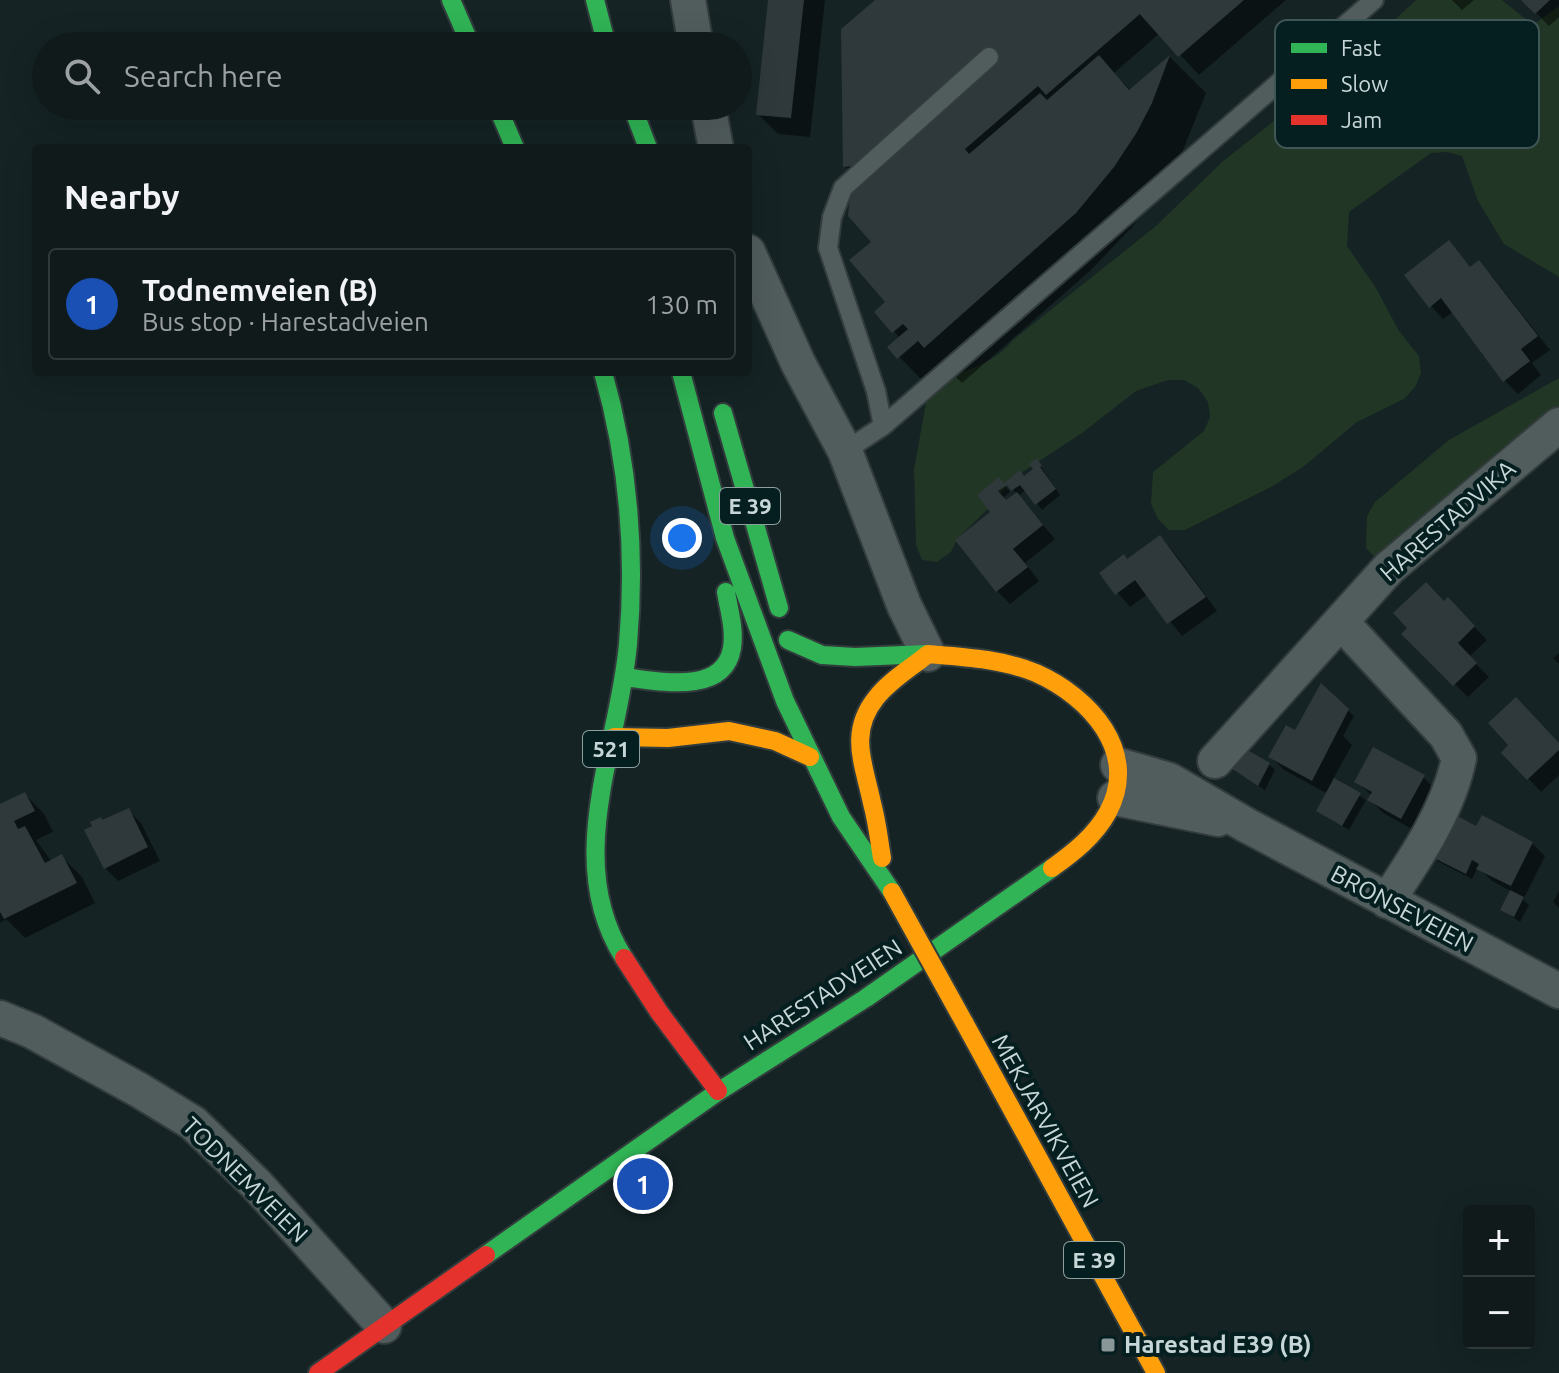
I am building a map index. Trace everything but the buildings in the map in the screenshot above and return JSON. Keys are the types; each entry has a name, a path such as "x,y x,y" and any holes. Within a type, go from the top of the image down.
{"main road":[{"path":"451,0 465,32"},
{"path":"595,0 604,32"},
{"path":"503,120 513,144"},
{"path":"622,120 624,134"},
{"path":"637,120 646,144"},
{"name":"521","path":"604,376 623,463 629,536 629,603 624,677 614,737 596,810 594,870 607,928 643,989 718,1091"},
{"name":"E 39","path":"624,677 656,682 701,682 721,671 730,659 734,640 733,616 723,580 725,538 682,376"},
{"name":"E 39","path":"719,399 788,640 800,670"},
{"name":"MEKJARVIKVEIEN","path":"725,538 768,657 810,757 841,817 892,892 1156,1373"},
{"path":"788,640 822,655 928,654 1013,665 1060,684 1094,712 1106,728 1114,745 1116,781"},
{"name":"E 39","path":"882,858 871,799 860,767 857,740 865,715 878,696 928,654"},
{"path":"614,737 668,738 729,731 775,741 810,757"},
{"name":"HARESTADVEIEN","path":"318,1373 718,1091 881,988 1076,849 1096,829 1116,781"},
{"name":"MEKJARVIKVEIEN","path":"848,786 882,858 892,892"}],"street":[{"path":"688,0 694,32"},
{"path":"711,120 715,144"},
{"path":"752,261 798,363 845,451 904,605 928,654"},
{"name":"HARESTADVIKA","path":"1215,761 1389,568 1559,425"},
{"path":"1342,623 1446,735 1459,758 1454,785 1387,901"},
{"name":"BRONSEVEIEN","path":"1116,781 1246,825 1559,991"},
{"name":"TODNEMVEIEN","path":"0,1018 59,1046 193,1123 256,1184 384,1326"}],"lane":[{"path":"1351,20 1374,0"},
{"path":"883,426 876,391 828,248 832,217 843,188 989,57"},
{"path":"845,451 883,426 1275,86"}],"green space":[{"path":"1416,0 1502,0 1527,20 1394,20"},
{"path":"1559,6 1559,277 1504,244 1478,201 1462,156 1447,152 1431,153 1349,212 1347,246 1376,288 1399,331 1419,356 1421,373 1415,387 1404,399 1357,422 1303,467 1271,487 1185,530 1169,530 1158,519 1151,504 1153,472 1204,431 1210,417 1208,402 1198,388 1184,380 1168,380 1136,391 1082,433 1012,479 992,505 958,538 951,552 937,562 922,560 916,545 914,469 930,381 976,367 996,356 1156,226 1222,162 1275,120 1275,148 1539,148 1539,21"},
{"path":"1559,378 1559,414 1379,562 1366,548 1367,516 1375,502 1449,440"}],"traffic: fast":[{"path":"451,0 465,32"},
{"path":"595,0 603,32"},
{"path":"503,120 513,144"},
{"path":"637,120 646,144"},
{"path":"604,376 624,472 631,575 623,683 599,803 597,882 606,921 624,958"},
{"path":"682,376 725,538 785,701 841,817 892,892"},
{"path":"723,413 779,608"},
{"path":"624,677 688,682 717,673 726,663 733,641 726,592"},
{"path":"788,640 822,655 928,654"},
{"path":"486,1255 716,1093 866,998 1052,868"}],"traffic: slow":[{"path":"928,654 997,662 1036,673 1075,696 1104,729 1114,748 1118,768 1116,790 1108,812 1090,836 1052,868"},
{"path":"882,858 860,749 862,724 876,698 928,654"},
{"path":"614,737 668,738 729,731 775,741 810,757"},
{"path":"892,892 964,1022"},
{"path":"964,1022 1156,1373"}],"traffic: jam":[{"path":"624,958 659,1012 718,1091"},
{"path":"318,1373 486,1255"}],"place":[{"name":"Todnemveien (B)","path":"643,1184"},
{"name":"Harestad E39 (B)","path":"1108,1345"}]}
